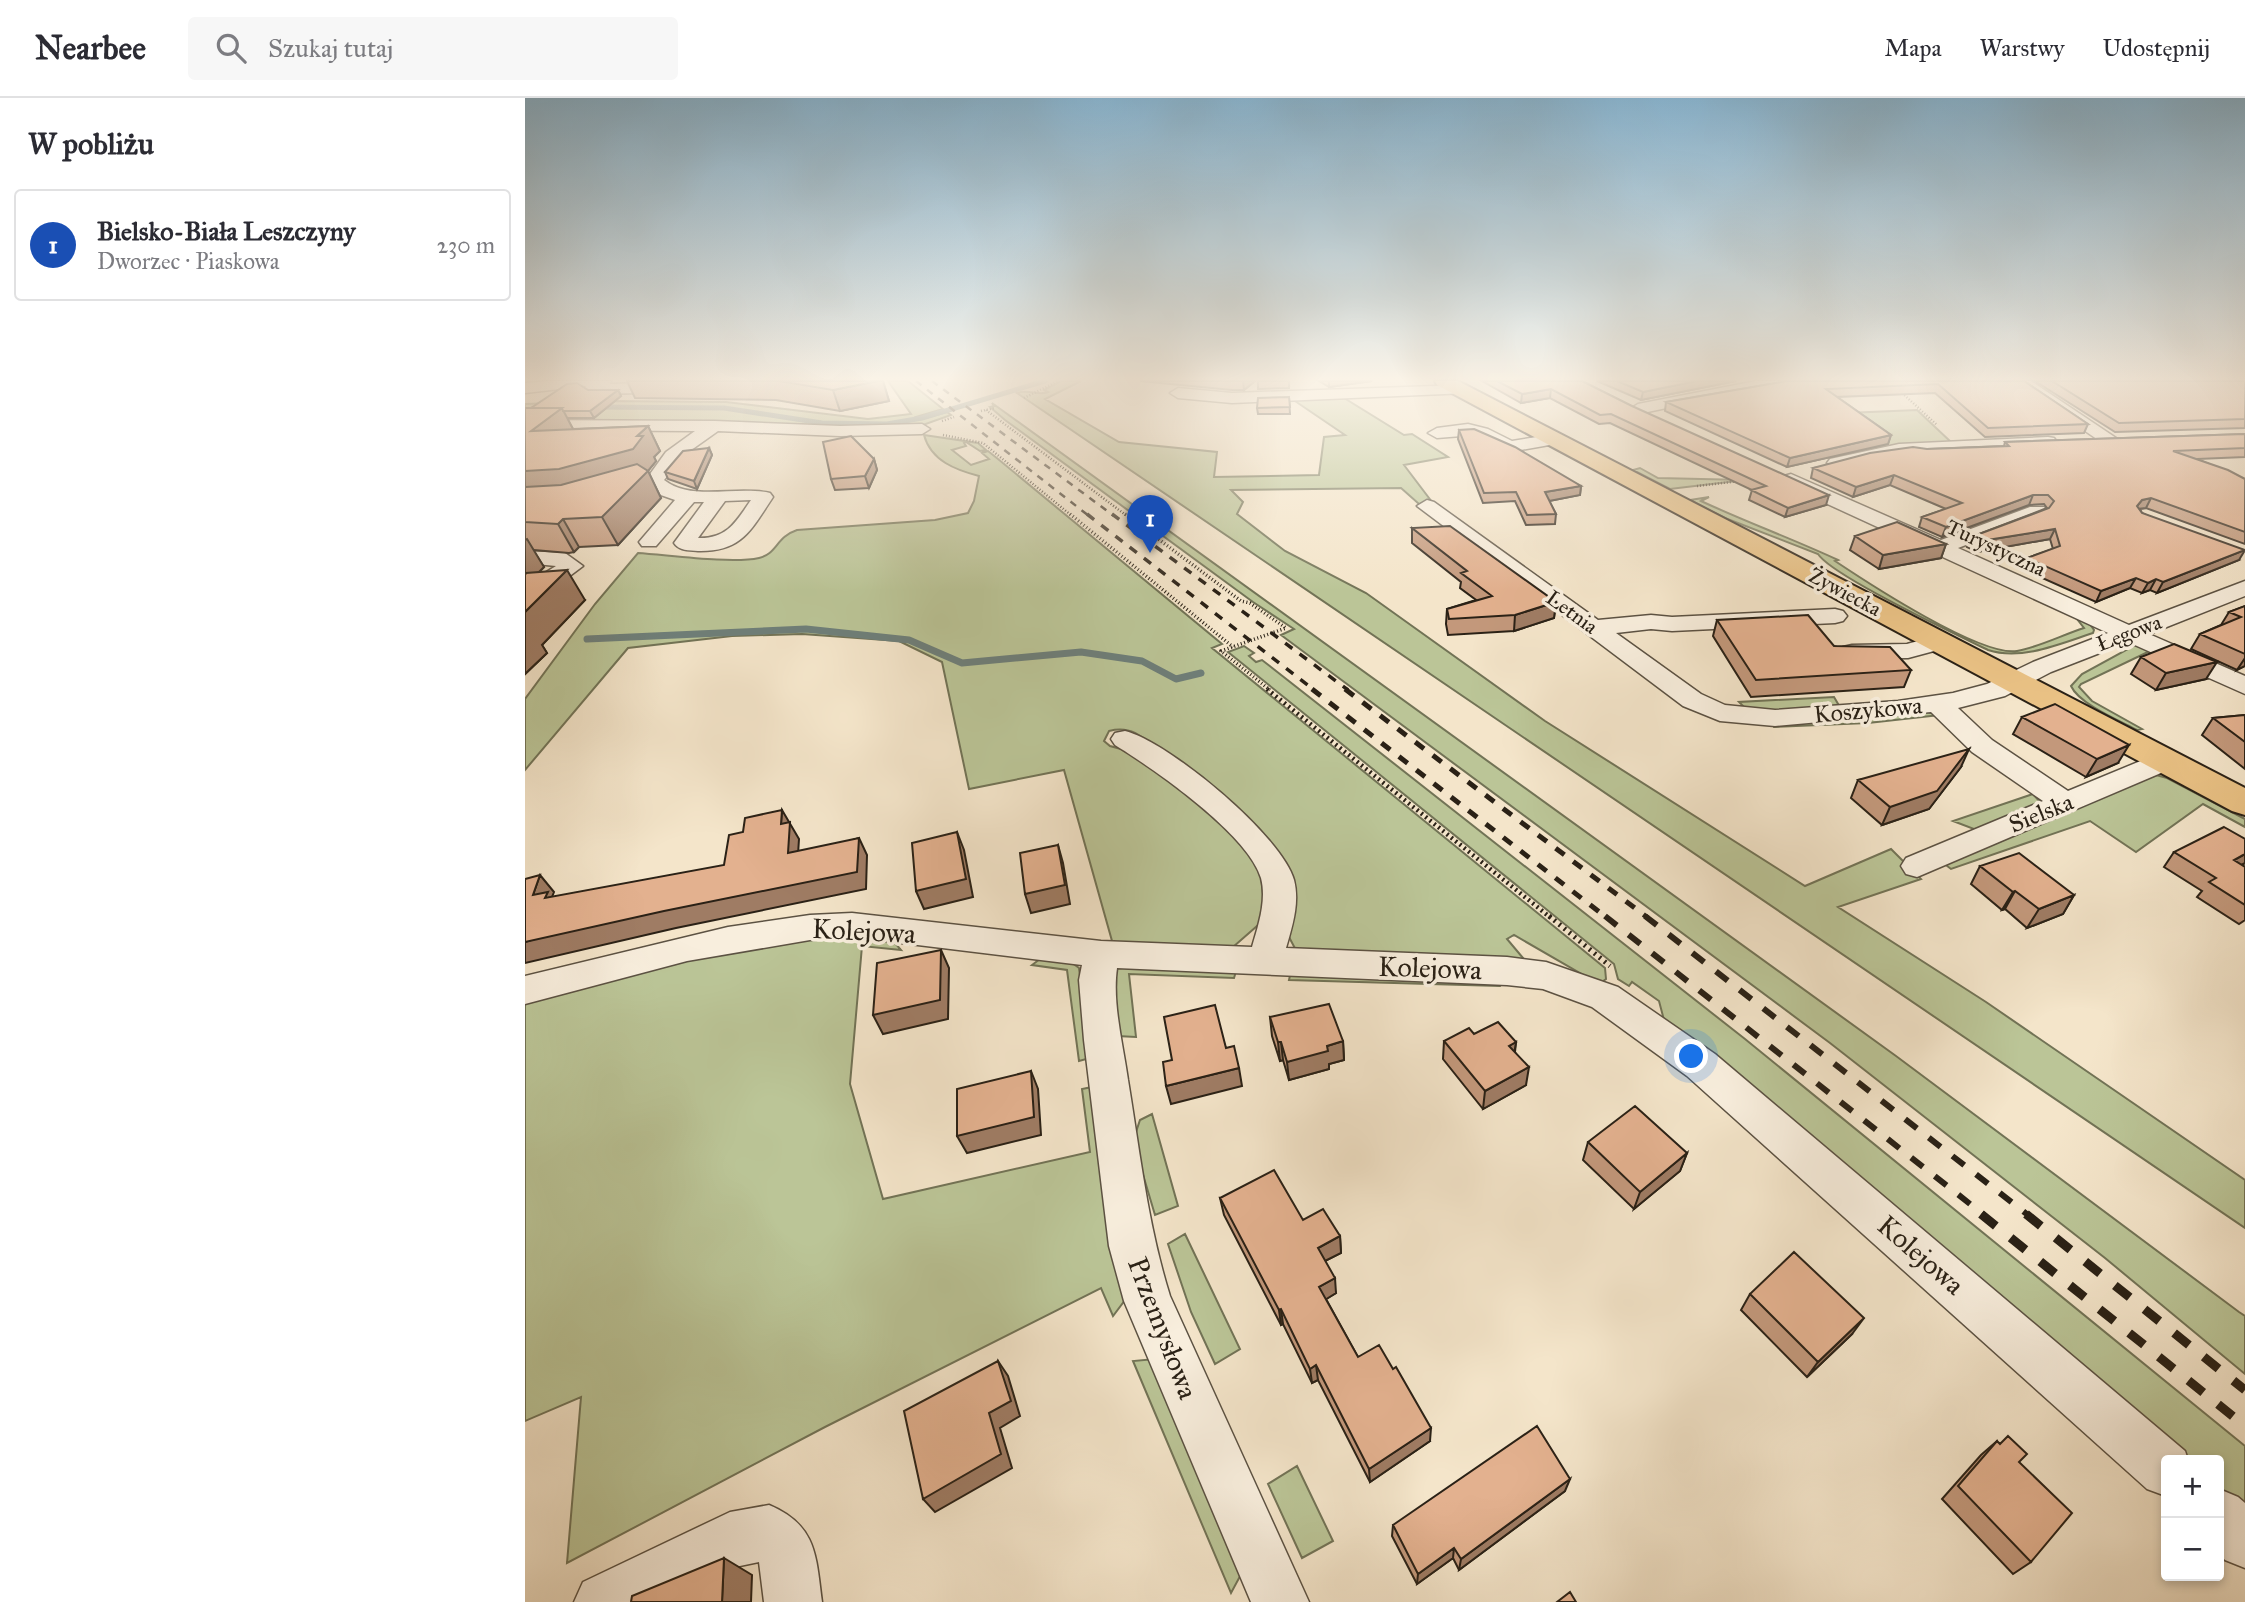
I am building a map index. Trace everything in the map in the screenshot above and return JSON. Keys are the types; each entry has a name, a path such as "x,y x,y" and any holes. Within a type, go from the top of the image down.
{"main road":[{"name":"Żywiecka","path":"1578,451 2245,803"}],"street":[{"path":"678,451 645,483 689,496 717,498"},
{"path":"1778,474 1811,469 1881,451"},
{"name":"Turystyczna","path":"1778,474 2245,686"},
{"path":"649,541 689,496"},
{"name":"Letnia","path":"1427,506 1692,700 1720,713"},
{"path":"1939,548 2037,511"},
{"path":"525,557 557,558 572,566 551,579 525,606"},
{"name":"Łęgowa","path":"2013,681 2245,588"},
{"path":"1593,628 1639,623 1672,624 1835,616"},
{"path":"1823,639 1843,652 1887,652 1924,648 1940,642"},
{"name":"Koszykowa","path":"1720,713 1775,718 1938,704 1996,690 2013,681"},
{"path":"1938,704 1982,746 2066,803"},
{"path":"1125,738 1176,771 1253,840 1268,859 1277,877 1279,897 1277,918 1265,961"},
{"name":"Sielska","path":"1917,866 2165,761"},
{"name":"Kolejowa","path":"525,990 671,951 770,931 852,925 1101,954 1507,971 1546,976 1605,997 1701,1065 2161,1466"},
{"name":"Przemysłowa","path":"1101,954 1097,980 1103,1040 1132,1246 1148,1301 1280,1602"},
{"path":"2220,1518 2245,1540"},
{"path":"603,1602 730,1540 769,1533 788,1553 793,1602"}],"path":[{"path":"993,451 1233,647"},
{"path":"1041,451 1241,601 1250,603 1286,628 1221,651 1609,965 1614,985 1605,997"},
{"path":"1693,487 1778,474"}],"green space":[{"path":"954,451 971,465 989,459 982,453 988,451 1222,644 1212,648 1605,968 1606,979 1599,984 1514,935 1507,939 1523,958 1514,967 1299,956 1289,937 1291,895 1218,807 1177,764 1135,733 1122,730 1109,731 1104,741 1110,746 1143,755 1172,775 1264,865 1265,919 1225,954 1114,948 1064,770 969,789 942,662 899,641 802,634 732,636 628,648 525,770 525,699 595,604 638,553 747,560 765,556 785,537 797,530 935,520 968,513 974,501 979,476 945,463 932,452"},
{"path":"1047,451 1059,451 1896,1056 2245,1316 2245,1374 2105,1258 1830,1043 1281,635 1294,629"},
{"path":"1103,451 1217,452 1214,477 1319,475 1322,451 1439,451 1448,457 1404,465 1432,502 1419,504 1401,488 1231,490 1243,502 1237,514 1285,551 1366,593 1545,721 1805,886 1891,849 1921,879 1838,907 1986,1002 2245,1180 2245,1228"},
{"path":"1640,468 1658,478 1745,480 1670,489 1633,470"},
{"path":"1709,497 1701,501 1838,560 1835,561 1898,601 1978,643 2000,650 2017,651 2084,628 2077,619 2089,623 2093,633 2027,652 2014,654 1988,650 1870,590 1828,564 1818,554 1725,518 1690,500"},
{"path":"2135,645 2150,651 2079,687 2092,701 2142,729 2137,730 2082,699 2071,686 2082,674"},
{"path":"1244,646 1254,653 1249,656 1256,662 1262,660 1745,1039 2245,1446 2245,1523 2224,1504 2224,1455 2168,1455 1664,1020 1659,1001 1632,982 1629,986 1618,979 1614,964 1228,652"},
{"path":"1834,697 1841,709 1806,712 1746,709 1739,702"},
{"path":"1924,711 1940,715 1868,723 1774,727 1772,722"},
{"path":"2156,775 2167,778 2245,819 2245,827 2203,804 2136,852 2090,821 1951,869 1942,862"},
{"path":"2033,794 2041,803 1979,831 1953,821"},
{"path":"771,936 889,936 901,950 862,946 850,1084 883,1199 1090,1152 1082,1089 1092,1087 1128,1296 1113,1316 1101,1288 825,1427 567,1563 581,1397 525,1421 525,996"},
{"path":"1040,959 1071,962 1079,968 1090,1058 1079,1061 1067,970 1032,965"},
{"path":"1126,964 1237,968 1234,978 1129,974 1136,1037 1117,1036 1115,968"},
{"path":"1291,971 1508,977 1500,986 1289,980"},
{"path":"1152,1114 1178,1206 1155,1215 1133,1141 1140,1120"},
{"path":"1185,1234 1240,1349 1215,1364 1191,1312 1168,1244"},
{"path":"1155,1359 1245,1567 1231,1593 1133,1361"},
{"path":"1297,1466 1333,1541 1302,1558 1268,1484"}],"building":[{"path":"525,451 625,451 559,469 525,471"},
{"path":"683,451 708,451 694,481 665,472"},
{"path":"825,451 866,451 874,459 865,476 831,479"},
{"path":"1467,451 1522,451 1581,486 1545,492 1556,514 1527,515 1516,492 1484,493"},
{"path":"1691,451 1732,451 1829,495 1788,508 1751,490 1766,486"},
{"path":"1775,451 1820,451 1790,458"},
{"path":"2174,451 2228,470 2245,479 2245,532 2151,498 2142,500 2137,506 2142,513 2245,550 2163,582 2156,579 2148,583 2136,578 2101,591 2027,558 2060,546 2055,529 1981,541 1971,537 2049,508 2054,501 2048,495 2033,495 1946,527 1922,517 1962,503 1894,475 1856,487 1813,468 1870,453"},
{"path":"637,464 648,471 602,517 563,519 558,524 525,522 525,487 561,485"},
{"path":"1897,522 1946,544 1883,555 1855,536"},
{"path":"1450,526 1556,602 1515,615 1449,619 1447,609 1492,596 1461,573 1467,571 1412,528"},
{"path":"567,570 525,612 526,573"},
{"path":"2245,606 2245,654 2200,634 2241,617 2229,612"},
{"path":"1808,615 1834,646 1890,647 1911,670 1756,680 1717,620"},
{"path":"2174,644 2217,662 2166,673 2141,657"},
{"path":"2055,704 2129,745 2097,759 2022,717"},
{"path":"2245,715 2245,742 2213,718"},
{"path":"1969,749 1937,791 1890,807 1858,780"},
{"path":"782,810 781,824 790,822 788,853 859,838 857,872 525,942 525,879 540,875 533,895 548,892 545,898 724,865 729,835 743,832 745,818"},
{"path":"2224,827 2245,839 2245,854 2234,860 2245,867 2245,905 2209,882 2216,878 2174,852"},
{"path":"957,832 966,879 916,891 912,843"},
{"path":"1058,845 1065,885 1025,894 1020,853"},
{"path":"2019,853 2074,895 2039,909 1980,866"},
{"path":"941,950 940,1000 873,1015 877,963"},
{"path":"1329,1004 1343,1041 1327,1046 1328,1051 1287,1062 1270,1017"},
{"path":"1215,1005 1226,1048 1234,1046 1239,1068 1166,1086 1163,1062 1172,1060 1164,1017"},
{"path":"1498,1022 1516,1042 1509,1046 1529,1067 1485,1091 1444,1041 1469,1028 1474,1034"},
{"path":"1031,1071 1034,1117 957,1136 957,1089"},
{"path":"1635,1106 1687,1153 1640,1192 1588,1142"},
{"path":"1274,1170 1303,1220 1323,1209 1340,1236 1318,1248 1335,1278 1319,1287 1358,1357 1379,1345 1393,1369 1396,1367 1431,1428 1369,1469 1316,1365 1310,1369 1281,1309 1279,1310 1220,1198"},
{"path":"1794,1252 1864,1318 1818,1362 1750,1294"},
{"path":"998,1361 1011,1401 989,1413 1001,1454 923,1499 904,1411"},
{"path":"1537,1426 1570,1479 1461,1559 1454,1548 1418,1574 1393,1525"},
{"path":"2008,1436 2027,1454 2019,1462 2072,1513 2031,1562 1958,1486 1997,1441 2000,1444"},
{"path":"724,1558 722,1602 631,1602 632,1596"},
{"path":"1570,1592 1576,1602 1557,1602"}],"waterway":[{"path":"587,639 806,629 909,640 962,663 1081,652 1142,661 1176,679 1201,673"}],"railway":[{"path":"1006,451 1089,516"},
{"path":"1027,451 1114,516"},
{"path":"1087,514 1314,690"},
{"path":"1112,514 1348,690"},
{"path":"1312,689 1607,918"},
{"path":"1345,689 1648,918"},
{"path":"1605,916 1984,1215"},
{"path":"1645,916 2028,1215"},
{"path":"1981,1214 2245,1426"},
{"path":"2026,1214 2245,1390"}],"place":[{"name":"Bielsko-Biała Leszczyny","path":"1150,553"}]}
